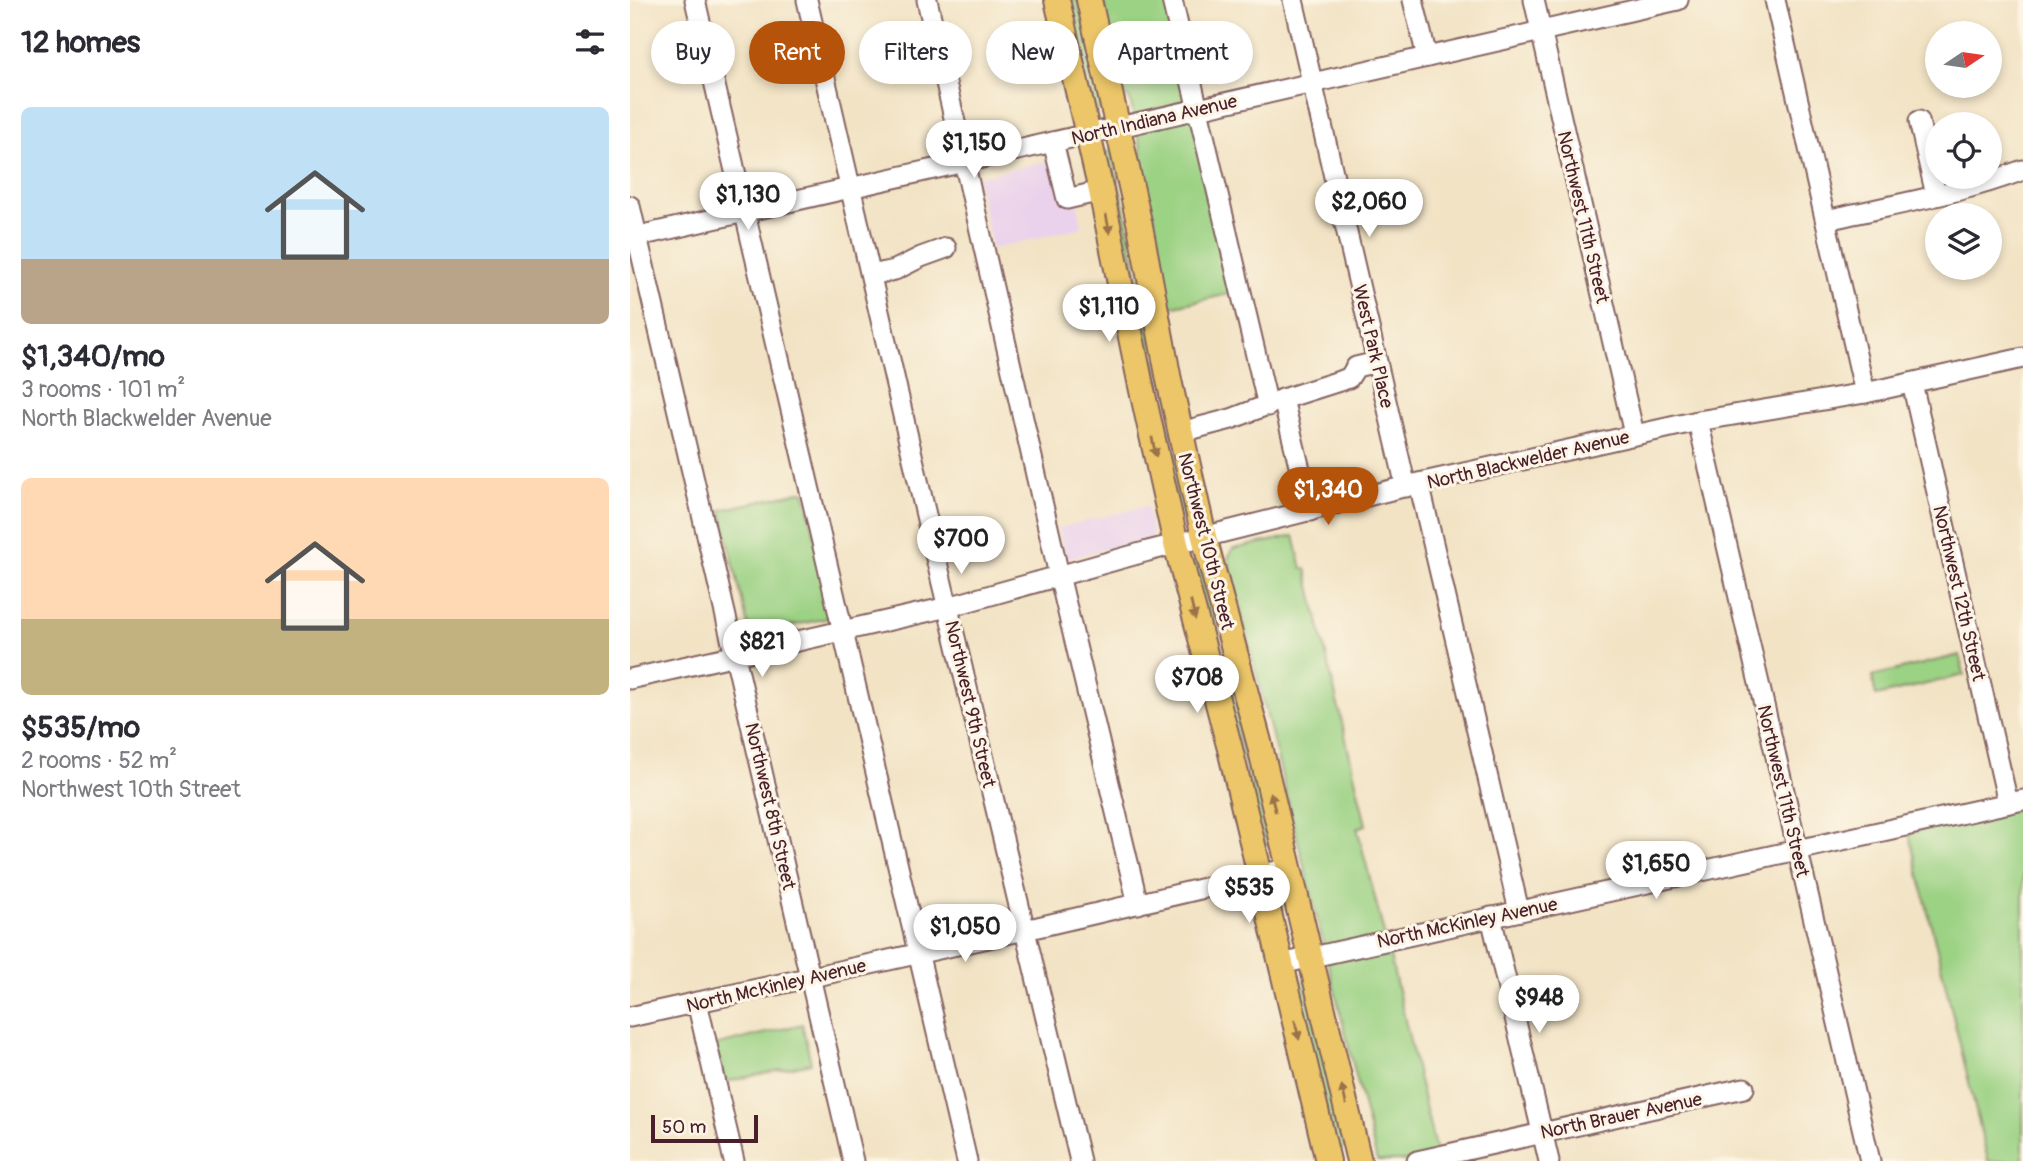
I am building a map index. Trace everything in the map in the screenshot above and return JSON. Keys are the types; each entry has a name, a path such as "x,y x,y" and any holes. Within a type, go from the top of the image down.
{"main road":[{"name":"Northwest 10th Street","path":"1057,0 1101,191 1176,544 1230,749 1328,1161"},
{"name":"Northwest 10th Street","path":"1088,0 1118,127 1204,537 1290,868 1359,1161"}],"street":[{"path":"695,0 967,1161"},
{"name":"Northwest 9th Street","path":"807,0 1080,1161"},
{"path":"927,0 1059,575 1138,904"},
{"path":"1172,0 1197,109 1275,402 1310,511"},
{"name":"West Park Place","path":"1293,0 1377,362 1413,485 1518,911"},
{"path":"1413,0 1427,57"},
{"name":"Northwest 11th Street","path":"1534,0 1634,434"},
{"name":"North Indiana Avenue","path":"633,237 1678,0"},
{"path":"1776,0 1865,393"},
{"path":"1919,121 1936,195"},
{"path":"1053,142 1067,199 1101,191"},
{"path":"1826,220 1997,180 2023,170"},
{"name":"Northwest 8th Street","path":"630,206 633,237 736,655 853,1161"},
{"path":"871,275 895,270 946,248"},
{"name":"North Blackwelder Avenue","path":"630,679 948,607 1176,544 1634,434 1865,393 2023,358"},
{"path":"1181,432 1231,419 1349,378 1356,367 1377,362"},
{"name":"Northwest 12th Street","path":"1912,383 2016,801"},
{"name":"Northwest 11th Street","path":"1698,421 1870,1161"},
{"name":"North McKinley Avenue","path":"1281,964 2016,801"},
{"name":"North McKinley Avenue","path":"630,1017 1025,930 1290,868"},
{"path":"1491,917 1549,1161"},
{"path":"697,1002 734,1161"},
{"name":"North Brauer Avenue","path":"1417,1161 1744,1088"}],"shaded area":[{"path":"1068,157 1082,227 992,249 977,177"},
{"path":"1147,506 1153,538 1065,559 1058,528"}],"green space":[{"path":"1066,0 1078,0 1093,65 1093,84 1097,84 1102,104 1098,110 1094,110 1079,51 1079,21 1071,21"},
{"path":"1103,0 1170,0 1175,21 1108,21"},
{"path":"1123,84 1190,84 1238,292 1170,307 1141,165 1141,148 1130,99 1125,94"},
{"path":"1112,152 1188,516 1180,519 1104,154"},
{"path":"804,491 834,617 750,634 721,510"},
{"path":"1294,536 1302,569 1306,569 1366,825 1357,828 1438,1161 1377,1161 1228,558 1233,549"},
{"path":"1200,562 1273,843 1269,846 1265,845 1193,564"},
{"path":"1960,655 1964,675 1876,696 1872,676"},
{"path":"2023,808 2023,1161 1988,1161 1909,833"},
{"path":"1301,980 1305,981 1345,1146 1341,1150 1336,1149 1296,987"},
{"path":"802,1024 811,1063 725,1082 715,1046"}]}
